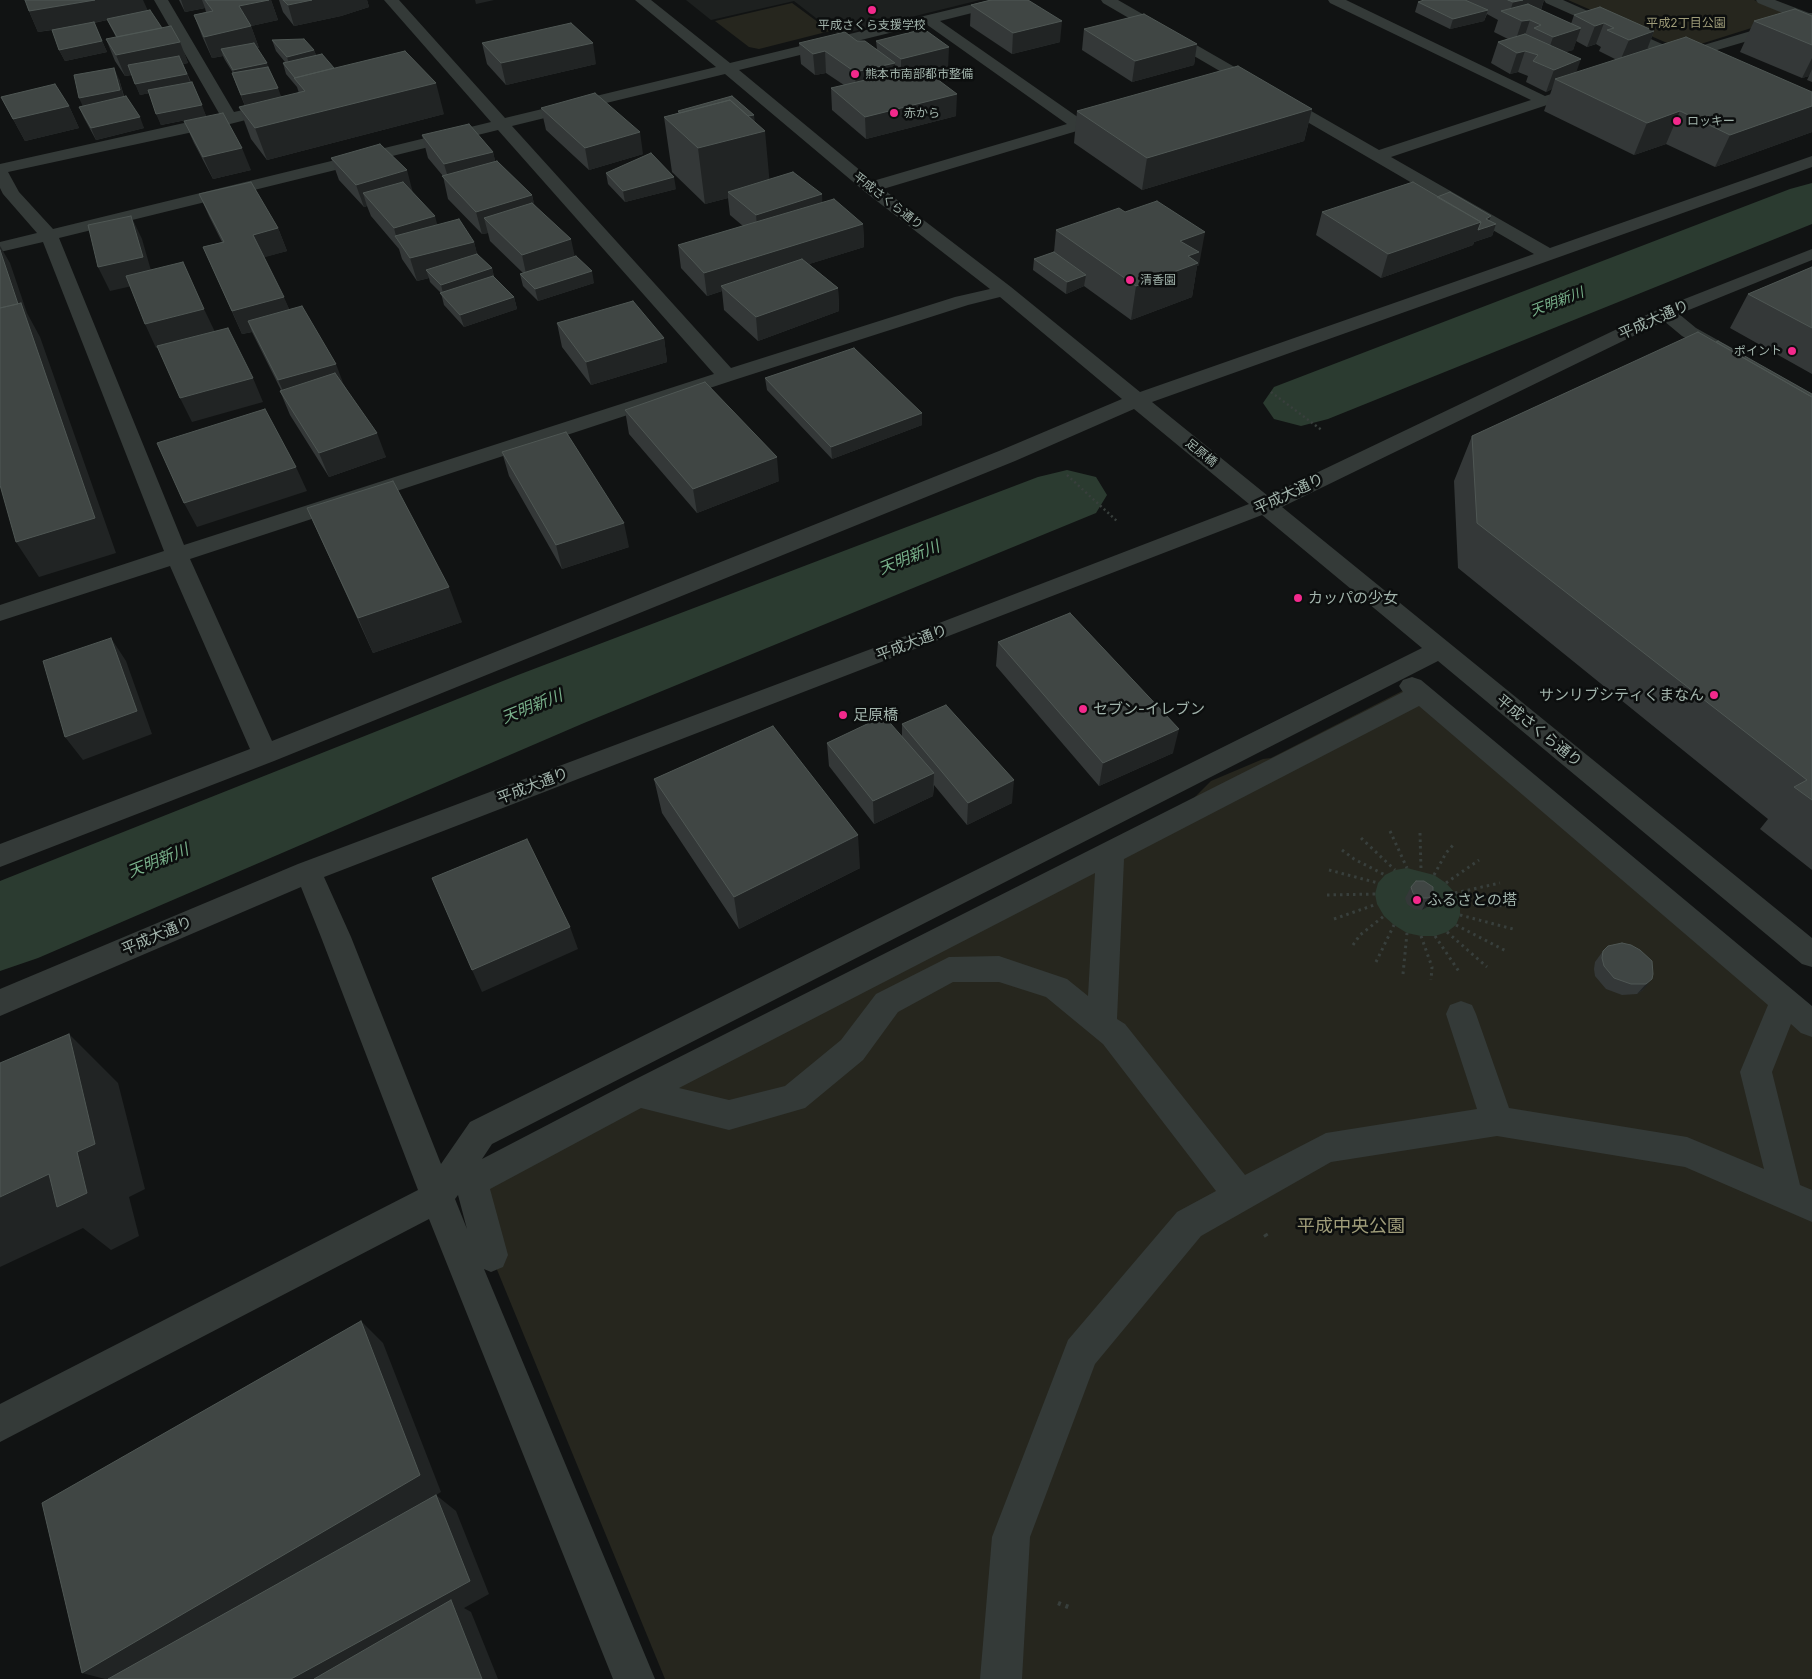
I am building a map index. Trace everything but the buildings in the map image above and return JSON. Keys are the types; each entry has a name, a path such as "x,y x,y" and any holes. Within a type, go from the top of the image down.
{"street":[{"path":"160,0 230,119"},
{"path":"391,0 727,376"},
{"name":"平成さくら通り","path":"642,0 728,68 870,187 1004,291 1136,401"},
{"path":"0,247 1007,0"},
{"path":"1108,0 1549,255"},
{"path":"1335,0 1544,101"},
{"path":"1551,0 1679,56"},
{"path":"1763,0 1810,17"},
{"path":"1661,62 1810,17"},
{"path":"929,20 1079,125"},
{"path":"432,70 451,66"},
{"path":"1223,84 1242,78"},
{"path":"1377,156 1598,83"},
{"path":"0,168 230,119 291,104"},
{"path":"870,187 1127,111"},
{"path":"0,856 265,754 1008,456 1136,401 1812,160"},
{"path":"0,172 12,194 49,235 178,554 265,754"},
{"name":"平成大通り","path":"0,1003 308,872 904,646 1266,506 1666,313 1812,254"},
{"path":"0,613 727,376 962,301 1004,291"},
{"path":"1666,313 1689,332 1738,359"},
{"name":"足原橋","path":"1136,401 1266,506"},
{"name":"平成さくら通り","path":"1266,506 1812,955"},
{"path":"0,1424 437,1197 481,1133 1440,650"},
{"path":"491,1255 471,1182 639,1093 1110,853 1417,690 1812,1024"},
{"path":"1102,1025 1110,853"},
{"path":"308,872 336,937 437,1197 634,1679"},
{"path":"639,1093 729,1115 794,1098 852,1050 887,1003 949,970 999,969 1056,988 1114,1034 1240,1195"},
{"path":"1785,1001 1756,1072 1799,1199"},
{"path":"1461,1014 1497,1121"},
{"path":"1001,1679 1011,1537 1081,1353 1189,1224 1326,1148 1497,1121 1687,1152 1799,1199"}],"path":[{"path":"1270,391 1323,431"},
{"path":"1067,475 1120,524"},
{"path":"1390,831 1407,868"},
{"path":"1420,833 1421,870"},
{"path":"1361,838 1395,870"},
{"path":"1434,875 1446,853 1454,844"},
{"path":"1342,850 1354,859 1385,875"},
{"path":"1446,883 1479,860"},
{"path":"1329,870 1378,883"},
{"path":"1455,893 1500,883"},
{"path":"1327,895 1375,894"},
{"path":"1334,919 1377,904"},
{"path":"1460,904 1510,906"},
{"path":"1460,915 1513,929"},
{"path":"1354,945 1360,935 1384,916"},
{"path":"1456,925 1506,951"},
{"path":"1376,962 1394,926"},
{"path":"1447,932 1488,968"},
{"path":"1403,974 1407,933"},
{"path":"1421,936 1432,967 1431,980"},
{"path":"1435,936 1456,966"}],"shaded area":[{"name":"平成さくら支援学校","path":"686,0 980,0 838,35 794,1 711,20"},
{"path":"1407,868 1434,875 1446,883 1455,893 1460,904 1460,915 1456,925 1447,932 1435,936 1407,933 1384,916 1377,904 1375,894 1378,883 1385,875 1395,870"}],"green space":[{"name":"平成2丁目公園","path":"1568,0 1754,0 1781,11 1783,18 1688,48 1674,46"},
{"path":"792,3 830,31 759,49 749,47 715,21"},
{"name":"平成中央公園","path":"1412,686 1812,1024 1812,1679 665,1679 491,1255 457,1180 1194,798 1211,781 1263,759 1271,758"}],"waterway":[{"name":"天明新川","path":"1301,403 1812,202"},
{"name":"天明新川","path":"0,927 551,699 1067,495"}],"place":[{"name":"平成さくら支援学校","path":"872,10"},
{"name":"熊本市南部都市整備","path":"855,74"},
{"name":"赤から","path":"894,113"},
{"name":"ロッキー","path":"1677,121"},
{"name":"清香園","path":"1130,280"},
{"name":"ポイント","path":"1792,351"},
{"name":"カッパの少女","path":"1298,598"},
{"name":"サンリブシティくまなん","path":"1714,695"},
{"name":"セブン-イレブン","path":"1083,709"},
{"name":"足原橋","path":"843,715"},
{"name":"ふるさとの塔","path":"1417,900"}]}
